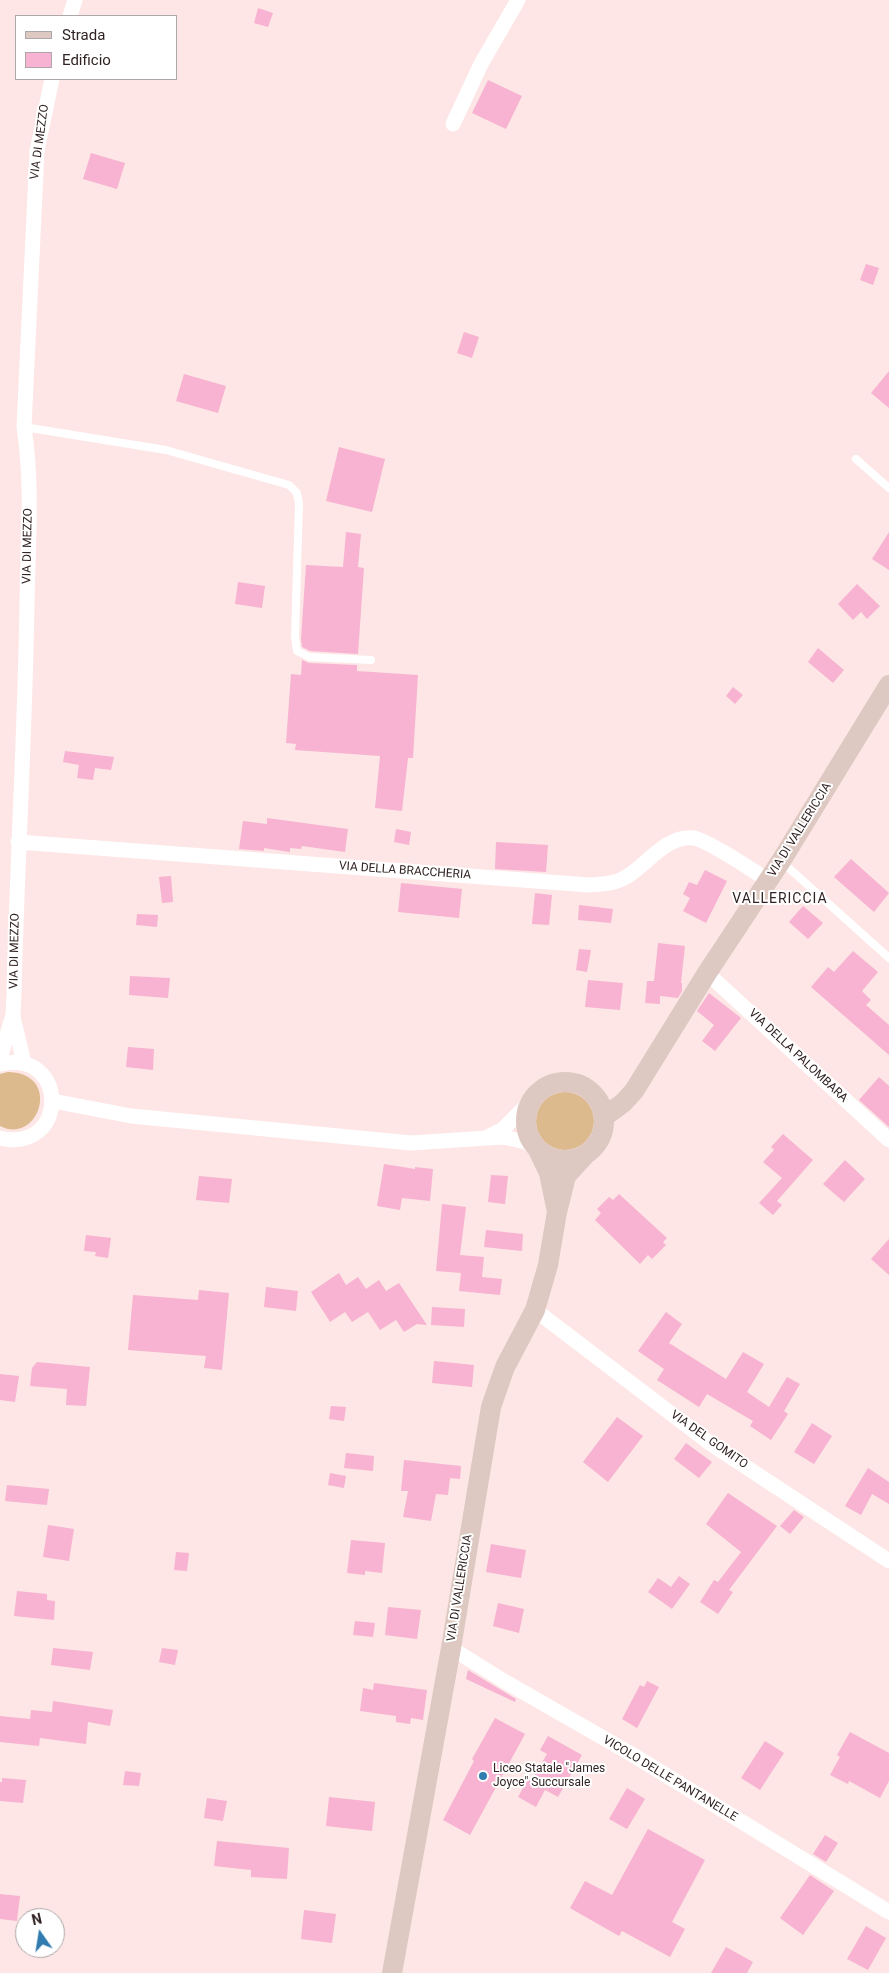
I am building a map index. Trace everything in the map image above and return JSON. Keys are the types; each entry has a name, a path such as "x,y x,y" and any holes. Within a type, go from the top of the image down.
{"street":[{"path":"70,15 75,0"},
{"path":"453,124 480,64 518,0"},
{"name":"VIA DI MEZZO","path":"24,1063 13,1015 26,662 29,462 24,427 37,151 52,80"},
{"name":"VIA DI VALLERICCIA","path":"392,1973 451,1648 491,1407 505,1367 535,1310 548,1265 557,1212 566,1176 600,1139 604,1117 625,1101 644,1075 707,973 781,861 889,685"},
{"name":"VIA DELLA BRACCHERIA","path":"18,842 591,885 611,883 624,878 667,845 682,839 694,838 768,880"},
{"name":"VIA DELLA PALOMBARA","path":"707,973 889,1140"},
{"name":"VIA DI MEZZO","path":"0,1058 13,1015"},
{"path":"0,1064 11,1061 24,1063 36,1068 45,1077 51,1089 53,1101 51,1114 35,1134 23,1139 10,1141 0,1138"},
{"name":"VIA DI VALLERICCIA","path":"557,1212 549,1173 538,1150 530,1139 526,1126 526,1113 531,1101 542,1090 556,1083 572,1083 592,1093 620,1092 644,1075"},
{"path":"592,1093 598,1100 604,1117"},
{"path":"53,1101 132,1116 411,1143 487,1137 514,1138 558,1160 572,1160 585,1155"},
{"path":"487,1137 502,1130 531,1101"},
{"name":"VIA DEL GOMITO","path":"535,1310 711,1444 889,1562"},
{"name":"VICOLO DELLE PANTANELLE","path":"451,1648 504,1681 634,1755 889,1912"}],"lane":[{"path":"24,427 166,450 289,485 297,493 299,504 294,636 297,651 309,657 371,660"},
{"path":"856,459 889,488"},
{"path":"781,861 889,958"}],"shaded area":[{"path":"8,1072 25,1075 35,1084 40,1095 39,1107 34,1118 25,1126 14,1129 0,1126 0,1074"},
{"path":"565,1092 581,1097 589,1105 594,1121 589,1137 581,1145 565,1150 549,1145 541,1137 536,1121 541,1105 549,1097"}],"building":[{"path":"258,8 273,13 268,27 254,23"},
{"path":"488,80 522,96 506,129 472,113"},
{"path":"91,153 125,163 117,189 83,179"},
{"path":"866,264 879,268 873,285 860,280"},
{"path":"464,332 479,337 472,358 457,353"},
{"path":"889,371 889,408 871,393"},
{"path":"184,374 226,386 218,413 176,401"},
{"path":"339,447 385,459 372,512 326,501"},
{"path":"346,532 361,534 358,567 364,568 358,654 310,651 302,647 301,639 306,565 343,567"},
{"path":"889,532 889,570 872,559"},
{"path":"238,582 265,586 262,608 235,604"},
{"path":"857,584 880,606 867,619 861,612 853,620 838,604"},
{"path":"818,648 844,670 833,683 808,662"},
{"path":"302,660 309,663 357,665 357,671 418,675 413,758 408,758 402,811 375,808 380,756 295,750 296,744 286,743 291,674 301,675"},
{"path":"733,687 743,695 735,704 726,696"},
{"path":"65,751 114,757 111,770 95,768 93,780 77,778 79,765 63,762"},
{"path":"267,818 348,829 345,852 302,846 301,849 290,848 290,852 264,848 264,851 239,849 243,821 267,824"},
{"path":"396,829 411,832 409,845 394,842"},
{"path":"496,842 548,845 546,872 495,869"},
{"path":"851,859 889,893 874,912 834,877"},
{"path":"705,870 727,881 706,923 683,911 690,898 683,894 689,882 697,885"},
{"path":"171,876 173,902 162,903 159,877"},
{"path":"401,883 462,889 459,918 398,912"},
{"path":"535,893 552,895 549,925 532,924"},
{"path":"579,905 613,909 611,923 578,920"},
{"path":"803,906 823,923 808,939 789,922"},
{"path":"137,914 158,915 157,927 136,925"},
{"path":"658,943 685,946 681,983 682,991 678,998 660,996 660,1004 645,1003 647,981 654,981"},
{"path":"579,949 591,950 587,972 576,970"},
{"path":"853,951 878,972 862,991 871,1000 866,1005 889,1025 889,1055 811,987 828,967 834,972"},
{"path":"130,976 170,978 168,998 129,995"},
{"path":"588,980 623,983 620,1010 585,1007"},
{"path":"709,993 741,1018 715,1051 702,1041 714,1025 697,1011"},
{"path":"128,1047 154,1049 153,1070 126,1067"},
{"path":"879,1077 889,1086 889,1127 859,1100"},
{"path":"783,1134 813,1160 777,1201 782,1205 773,1215 759,1203 782,1178 763,1162 774,1150 771,1147"},
{"path":"845,1160 865,1179 844,1202 823,1184"},
{"path":"384,1164 415,1169 415,1167 433,1169 430,1201 402,1198 400,1210 377,1206"},
{"path":"491,1175 508,1176 505,1204 488,1202"},
{"path":"199,1176 232,1179 229,1203 196,1200"},
{"path":"619,1194 667,1238 663,1242 666,1245 652,1259 648,1255 640,1264 595,1220 601,1213 597,1209 609,1197 613,1200"},
{"path":"442,1204 466,1207 460,1255 484,1257 482,1277 502,1279 500,1295 459,1291 461,1273 436,1271"},
{"path":"486,1230 523,1234 522,1251 484,1247"},
{"path":"86,1235 111,1238 108,1258 95,1256 96,1252 84,1251"},
{"path":"889,1239 889,1275 871,1259"},
{"path":"339,1273 346,1285 358,1277 366,1289 379,1280 386,1291 399,1283 427,1325 417,1324 404,1332 396,1320 380,1330 368,1312 352,1322 345,1312 330,1322 311,1292"},
{"path":"266,1287 298,1291 296,1311 264,1307"},
{"path":"199,1290 229,1293 222,1370 204,1368 206,1356 128,1350 133,1295 198,1300"},
{"path":"432,1307 465,1309 464,1327 431,1325"},
{"path":"666,1312 682,1324 669,1343 726,1379 743,1352 764,1364 747,1392 769,1407 787,1377 800,1384 784,1411 788,1414 771,1440 750,1426 753,1421 707,1394 699,1407 657,1380 664,1369 638,1351"},
{"path":"434,1361 474,1365 472,1387 432,1383"},
{"path":"37,1362 90,1367 86,1406 66,1405 67,1389 30,1386 32,1368"},
{"path":"0,1374 19,1376 15,1402 0,1400"},
{"path":"331,1406 346,1407 344,1421 329,1419"},
{"path":"617,1417 643,1436 608,1482 583,1462"},
{"path":"812,1423 832,1436 814,1464 794,1452"},
{"path":"686,1443 712,1462 699,1478 674,1459"},
{"path":"346,1453 374,1456 373,1471 344,1468"},
{"path":"404,1460 461,1466 460,1479 450,1478 448,1495 436,1494 431,1521 403,1517 408,1491 401,1491"},
{"path":"868,1468 889,1482 889,1504 872,1494 861,1515 845,1506"},
{"path":"330,1473 346,1476 344,1488 328,1485"},
{"path":"7,1485 49,1489 47,1505 5,1501"},
{"path":"728,1493 777,1526 729,1590 733,1592 718,1614 700,1602 714,1580 718,1582 741,1552 706,1524"},
{"path":"794,1510 804,1517 790,1534 780,1526"},
{"path":"48,1525 74,1529 69,1561 43,1557"},
{"path":"351,1540 385,1543 382,1573 365,1571 365,1575 347,1573"},
{"path":"491,1544 526,1550 521,1578 486,1572"},
{"path":"176,1552 189,1553 187,1571 174,1570"},
{"path":"679,1576 690,1584 672,1609 648,1592 658,1578 671,1587"},
{"path":"17,1591 47,1594 47,1600 55,1601 54,1620 14,1616"},
{"path":"498,1603 524,1609 519,1633 493,1626"},
{"path":"388,1607 421,1610 417,1639 385,1635"},
{"path":"355,1621 375,1623 373,1637 353,1635"},
{"path":"53,1648 93,1652 90,1670 51,1665"},
{"path":"162,1648 178,1650 175,1665 159,1662"},
{"path":"468,1670 516,1699 515,1702 466,1679"},
{"path":"647,1681 659,1687 637,1728 622,1719 640,1685 644,1687"},
{"path":"374,1683 427,1690 423,1720 411,1718 410,1724 396,1722 396,1716 360,1711 363,1688 373,1690"},
{"path":"53,1701 113,1710 110,1726 88,1722 86,1744 40,1738 39,1746 0,1742 0,1716 30,1719 31,1710 52,1712"},
{"path":"495,1718 525,1734 470,1835 443,1820 474,1761 472,1759"},
{"path":"850,1732 889,1753 889,1781 880,1798 849,1781 848,1784 830,1775 840,1757 837,1755"},
{"path":"548,1736 582,1755 558,1797 545,1790 536,1807 518,1797 528,1779 531,1781 547,1754 540,1750"},
{"path":"765,1741 784,1753 760,1790 741,1778"},
{"path":"125,1771 141,1773 139,1786 123,1785"},
{"path":"2,1778 26,1780 23,1803 0,1801 0,1782 2,1782"},
{"path":"627,1788 645,1799 627,1829 609,1819"},
{"path":"329,1797 375,1802 372,1831 326,1826"},
{"path":"207,1798 227,1801 223,1821 204,1818"},
{"path":"648,1829 705,1860 672,1922 685,1929 670,1957 622,1931 619,1936 570,1908 585,1881 612,1895"},
{"path":"825,1835 838,1843 826,1862 813,1854"},
{"path":"217,1841 289,1848 287,1879 251,1877 251,1870 214,1866"},
{"path":"810,1875 834,1891 803,1935 780,1918"},
{"path":"0,1894 20,1896 19,1908 15,1908 15,1921 0,1919"},
{"path":"304,1910 336,1914 332,1943 301,1939"},
{"path":"866,1926 886,1938 868,1970 847,1959"},
{"path":"726,1947 753,1962 747,1973 711,1973"}],"place":[{"name":"Liceo Statale \"James Joyce\" Succursale","path":"483,1776"}],"district":[{"name":"VALLERICCIA","path":"780,899"}]}
